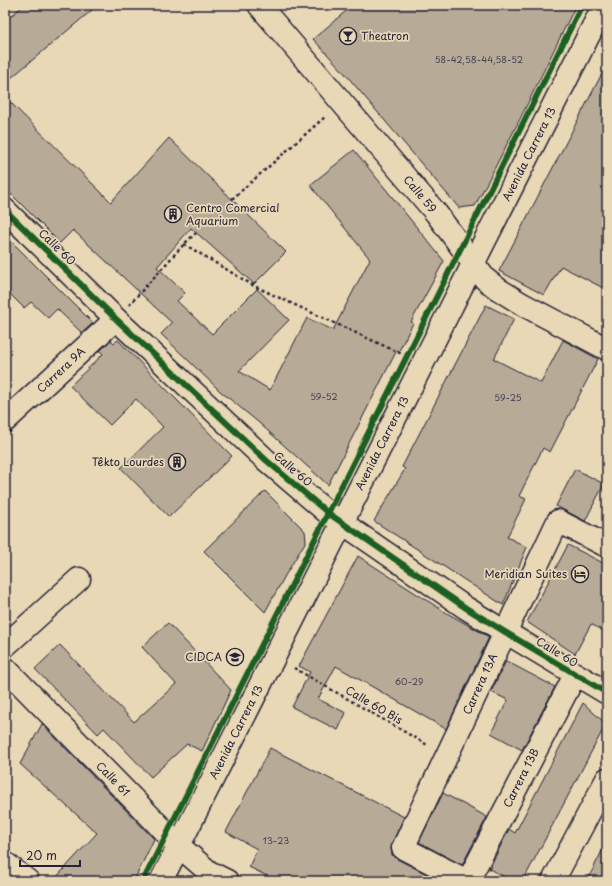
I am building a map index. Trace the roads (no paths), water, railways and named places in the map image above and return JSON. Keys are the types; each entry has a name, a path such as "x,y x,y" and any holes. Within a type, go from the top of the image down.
{"street":[{"name":"Calle 59","path":"259,5 436,213 485,279 522,304 607,349"},
{"name":"Avenida Carrera 13","path":"161,881 604,5"},
{"name":"Calle 60","path":"5,210 122,313 266,460 328,513 466,608 607,693"},
{"name":"Carrera 9A","path":"5,421 122,313"},
{"name":"Carrera 13A","path":"467,881 403,848 558,521 607,546"},
{"path":"5,646 79,579"},
{"name":"Calle 61","path":"5,668 179,846 210,872 227,881"},
{"name":"Carrera 13B","path":"467,881 575,675"},
{"path":"553,881 607,779"},
{"path":"5,863 28,881"}],"place":[{"name":"Theatron","path":"348,36"},
{"name":"Centro Comercial Aquarium","path":"173,214"},
{"name":"Têkto Lourdes","path":"177,462"},
{"name":"Meridian Suites","path":"580,574"},
{"name":"CIDCA","path":"235,657"}]}
